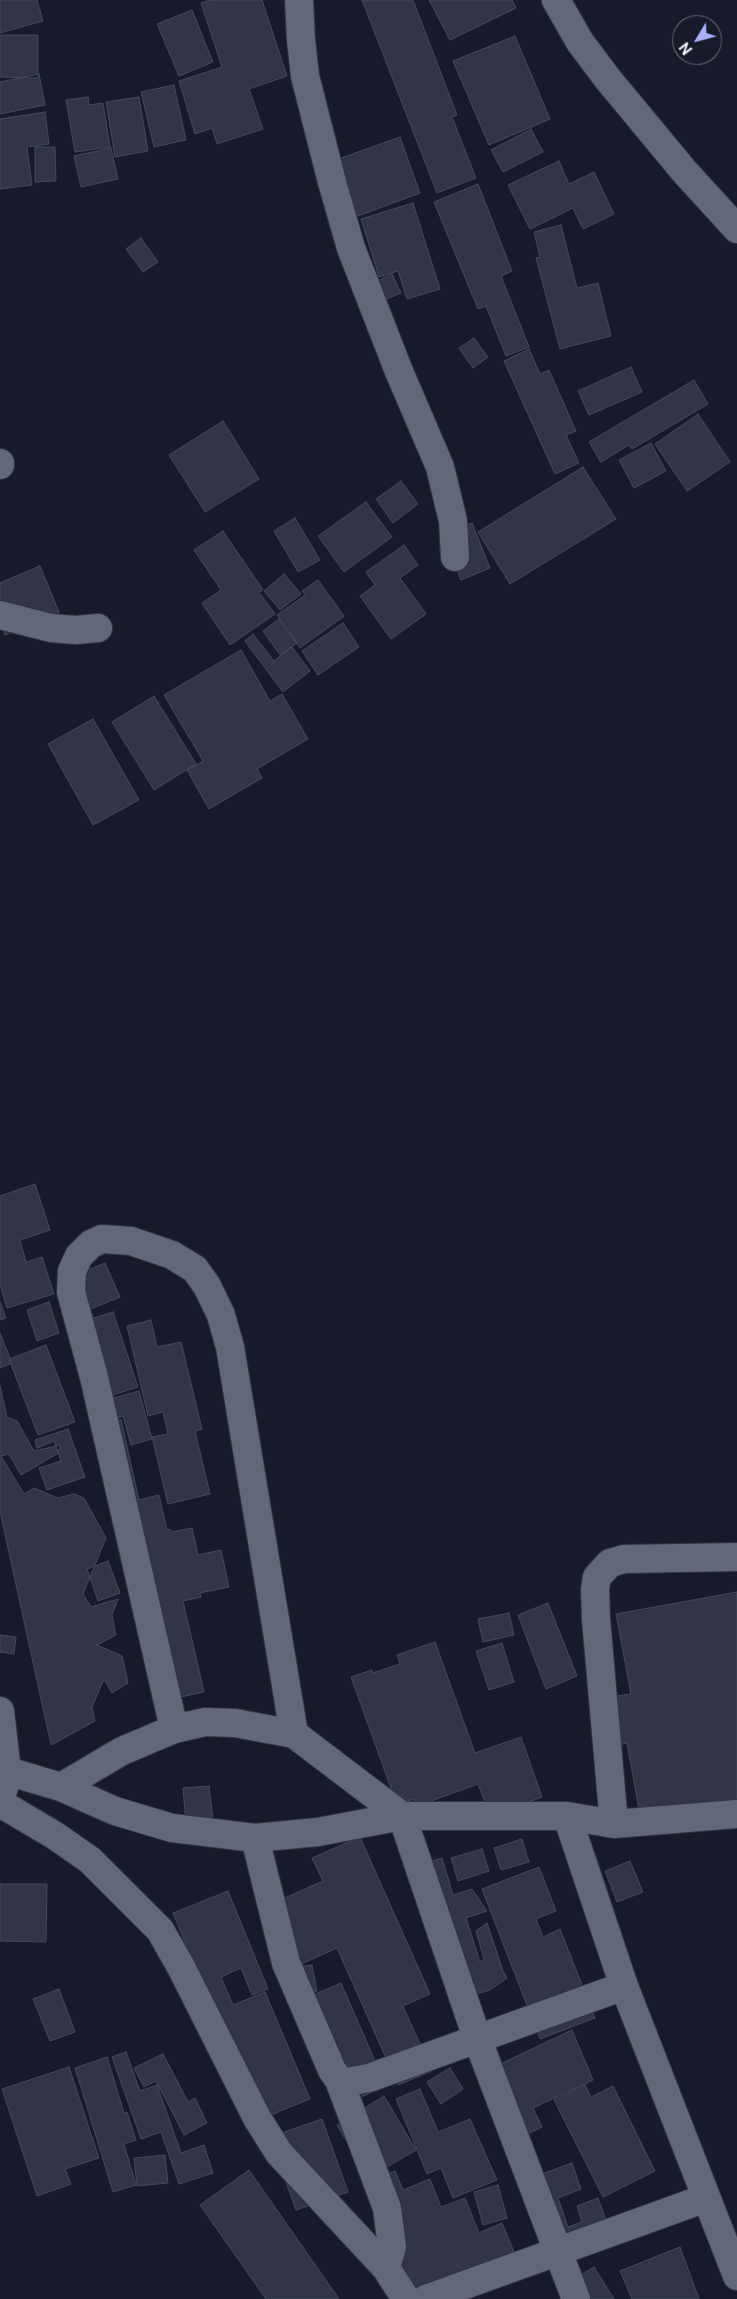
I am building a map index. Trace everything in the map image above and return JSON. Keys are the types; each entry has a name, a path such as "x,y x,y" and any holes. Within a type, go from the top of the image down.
{"street":[{"path":"299,0 305,76 335,192 355,257 398,369 440,467 453,521 455,557"},
{"path":"556,0 580,42 607,78 684,170 737,229"},
{"path":"0,615 51,628 76,630 98,628"},
{"path":"174,1729 94,1377 70,1292 72,1271 79,1256 102,1238 131,1241 172,1254 195,1269 207,1286 221,1315 230,1347 294,1734"},
{"path":"614,1824 596,1619 595,1589 597,1577 610,1563 624,1559 737,1558"},
{"path":"0,1711 7,1771 0,1804 54,1835 90,1860 160,1930 181,1967 257,2118 279,2153 386,2268 406,2299"},
{"path":"61,1787 122,1751 174,1729 205,1722 235,1723 294,1734 402,1816 477,2038 576,2299"},
{"path":"7,1771 61,1787 115,1811 172,1828 255,1838 318,1832 402,1816 568,1816 614,1824 737,1814"},
{"path":"568,1816 624,1986 737,2276"},
{"path":"255,1838 286,1963 332,2070 339,2080 387,2208 392,2247 386,2268"},
{"path":"339,2080 346,2082 369,2078 624,1986"},
{"path":"426,2299 706,2198"}],"building":[{"path":"0,0 37,0 43,21 0,33"},
{"path":"210,0 262,0 287,76 249,89 263,129 217,144 212,128 195,134 179,81 222,67 201,3"},
{"path":"362,0 413,0 457,115 452,117 476,178 437,193"},
{"path":"429,0 512,0 516,8 450,40"},
{"path":"192,10 213,62 179,76 157,24"},
{"path":"0,35 38,35 38,78 0,77"},
{"path":"515,36 550,119 489,145 453,61"},
{"path":"39,74 45,105 0,114 0,82"},
{"path":"174,85 186,140 154,147 141,92"},
{"path":"88,97 89,105 103,103 110,147 75,152 66,100"},
{"path":"139,97 148,151 115,157 106,102"},
{"path":"45,112 49,144 27,147 32,185 0,189 0,119"},
{"path":"531,129 543,152 503,172 491,150"},
{"path":"400,137 420,193 350,219 330,162"},
{"path":"35,147 55,147 56,181 35,182"},
{"path":"111,148 118,179 81,187 74,156"},
{"path":"559,161 569,184 594,172 614,214 583,229 573,208 530,229 508,185"},
{"path":"478,184 512,271 501,276 529,347 506,356 486,306 478,309 434,202"},
{"path":"413,203 440,289 407,299 398,271 379,277 361,219"},
{"path":"561,225 577,288 598,283 611,336 560,349 536,258 540,257 534,232"},
{"path":"141,238 158,262 143,272 126,249"},
{"path":"392,274 401,293 377,303 369,285"},
{"path":"474,338 488,357 473,368 459,348"},
{"path":"529,349 540,374 549,370 576,431 566,435 579,463 555,474 504,361"},
{"path":"631,367 642,392 589,415 578,391"},
{"path":"694,380 708,404 632,449 629,445 601,462 589,442"},
{"path":"698,414 730,462 687,491 655,444"},
{"path":"223,421 259,479 205,512 169,455"},
{"path":"651,443 666,471 634,488 619,460"},
{"path":"583,467 616,519 510,584 478,532"},
{"path":"401,481 418,504 393,523 376,499"},
{"path":"366,502 392,537 344,572 318,536"},
{"path":"295,518 320,560 298,572 274,531"},
{"path":"472,523 490,568 461,580 443,535"},
{"path":"223,531 263,590 259,592 275,614 230,645 202,603 221,590 194,550"},
{"path":"404,545 418,565 400,578 426,614 391,639 360,596 375,585 366,572"},
{"path":"40,566 59,612 5,635 0,622 0,583"},
{"path":"284,574 301,594 280,610 264,591"},
{"path":"318,580 344,616 300,648 277,615 305,595 302,591"},
{"path":"279,619 297,643 280,655 263,631"},
{"path":"343,623 359,647 318,675 302,651"},
{"path":"253,634 274,661 292,647 310,671 283,692 245,641"},
{"path":"241,650 270,701 282,694 308,739 257,769 262,778 209,809 187,770 203,761 164,695"},
{"path":"154,696 196,764 154,790 112,722"},
{"path":"93,719 139,800 93,825 48,744"},
{"path":"35,1184 50,1230 20,1240 26,1262 42,1257 54,1294 7,1308 0,1285 0,1196"},
{"path":"105,1263 120,1297 86,1311 71,1277"},
{"path":"0,1302 6,1318 0,1320"},
{"path":"49,1302 59,1333 37,1341 27,1310"},
{"path":"113,1312 138,1387 100,1399 75,1324"},
{"path":"151,1320 157,1347 181,1342 202,1429 195,1431 210,1494 168,1504 152,1437 168,1434 163,1412 148,1416 127,1326"},
{"path":"0,1333 12,1363 0,1368"},
{"path":"46,1345 75,1422 38,1435 9,1359"},
{"path":"0,1386 7,1417 17,1421 34,1451 61,1445 57,1454 21,1475 9,1454 1,1456 24,1494 34,1488 58,1498 74,1494 84,1498 106,1538 83,1594 91,1607 118,1599 112,1615 116,1635 97,1645 122,1656 128,1683 112,1693 104,1679 92,1707 95,1721 51,1745 0,1511"},
{"path":"139,1391 152,1439 131,1445 123,1416 101,1423 96,1403"},
{"path":"121,1420 139,1500 159,1495 167,1530 170,1529 171,1532 192,1528 198,1555 221,1550 229,1587 200,1593 201,1597 183,1601 204,1692 162,1701 101,1424"},
{"path":"68,1429 85,1477 47,1490 39,1468 61,1461 54,1441 37,1448 35,1440"},
{"path":"108,1561 120,1593 98,1601 87,1569"},
{"path":"737,1592 737,1819 640,1815 627,1743 619,1745 610,1697 631,1694 616,1614"},
{"path":"548,1603 577,1676 546,1689 518,1615"},
{"path":"509,1613 514,1635 483,1642 478,1619"},
{"path":"0,1635 16,1637 14,1654 0,1652"},
{"path":"435,1642 475,1753 521,1737 542,1797 490,1816 478,1784 417,1806 414,1799 397,1805 351,1677 372,1670 373,1673 400,1664 397,1655"},
{"path":"502,1643 514,1682 489,1690 476,1651"},
{"path":"209,1786 213,1820 186,1823 183,1788"},
{"path":"360,1837 430,1994 403,2006 432,2071 398,2085 337,1948 288,1970 260,1909 323,1881 312,1858"},
{"path":"522,1839 529,1862 501,1870 494,1848"},
{"path":"482,1849 489,1871 458,1881 451,1858"},
{"path":"442,1858 453,1895 472,1889 487,1911 466,1918 480,1962 484,1959 476,1931 487,1923 507,1978 490,1990 461,1999 418,1865"},
{"path":"630,1861 643,1892 617,1902 605,1871"},
{"path":"539,1867 556,1911 536,1919 543,1937 560,1929 595,2018 540,2039 482,1889"},
{"path":"0,1884 47,1884 46,1942 0,1941"},
{"path":"228,1891 268,1989 252,1995 241,1968 221,1977 233,2005 265,1992 310,2099 258,2120 173,1913"},
{"path":"312,1965 317,1991 299,1995 293,1968"},
{"path":"341,1983 386,2086 341,2106 297,2002"},
{"path":"59,1989 75,2032 50,2041 33,1999"},
{"path":"572,2030 593,2080 533,2108 542,2127 511,2142 479,2074"},
{"path":"126,2052 140,2091 157,2085 181,2153 204,2145 213,2173 179,2184 161,2132 141,2139 112,2057"},
{"path":"163,2054 188,2102 195,2098 207,2123 184,2135 156,2081 144,2087 134,2068"},
{"path":"107,2057 124,2113 127,2112 136,2140 124,2144 136,2185 113,2192 75,2068"},
{"path":"69,2067 99,2158 65,2169 71,2184 37,2196 2,2089"},
{"path":"450,2068 463,2089 441,2104 427,2082"},
{"path":"585,2085 591,2097 613,2086 655,2171 603,2197 554,2100"},
{"path":"420,2089 438,2132 470,2119 497,2180 453,2198 441,2168 427,2174 396,2099"},
{"path":"384,2096 416,2150 368,2178 337,2125"},
{"path":"322,2119 348,2192 296,2210 270,2137"},
{"path":"165,2155 168,2183 137,2186 134,2158"},
{"path":"572,2163 581,2189 558,2198 568,2227 582,2222 577,2206 598,2198 608,2226 552,2258 542,2174"},
{"path":"249,2170 339,2299 266,2299 200,2205"},
{"path":"395,2171 403,2190 430,2179 441,2207 465,2198 479,2233 502,2223 519,2264 412,2299 366,2183"},
{"path":"498,2185 507,2218 483,2225 474,2192"},
{"path":"680,2247 699,2299 632,2299 620,2271"},
{"path":"594,2267 614,2299 567,2299 560,2287"}]}
